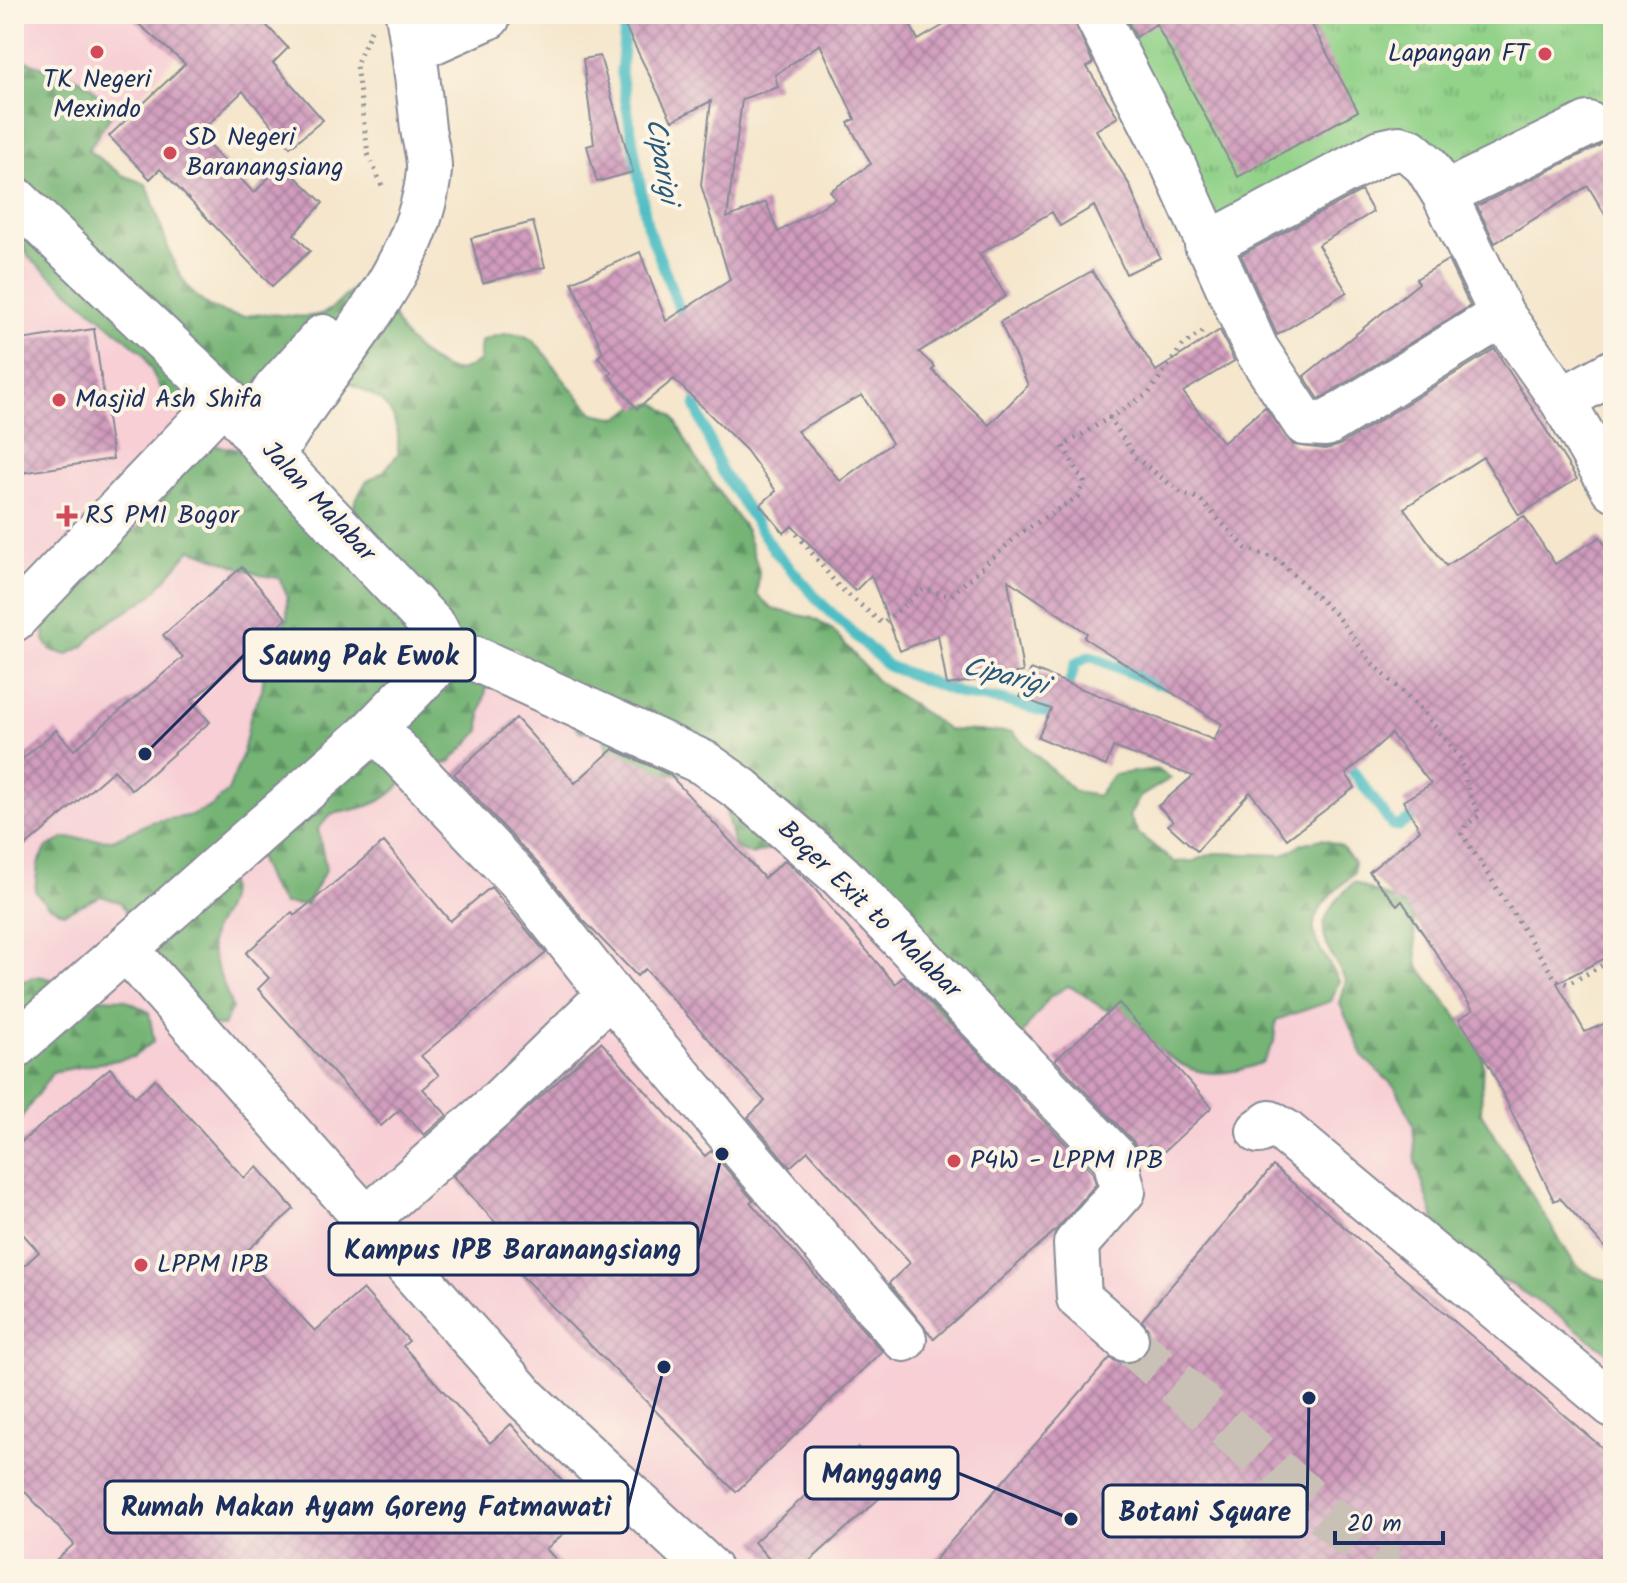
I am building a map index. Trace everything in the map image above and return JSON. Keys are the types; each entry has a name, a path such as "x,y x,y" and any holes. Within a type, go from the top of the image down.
{"street":[{"path":"1096,14 1172,162 1256,349 1305,423 1318,426 1502,315"},
{"path":"250,428 293,418 390,281 411,238 430,168 399,28 488,17"},
{"path":"1444,194 1588,124"},
{"path":"1207,245 1390,149 1410,151 1418,157 1444,194 1502,315 1562,400 1613,488"},
{"name":"Jalan Malabar","path":"14,198 250,428 435,628 443,644"},
{"path":"14,619 250,428 276,389 349,309 379,267 394,236 394,214"},
{"path":"1562,400 1613,372"},
{"path":"14,1047 375,728 435,666 443,644"},
{"name":"Boqer Exit to Malabar","path":"443,644 671,745 742,790 840,875 1115,1158 1123,1191 1076,1244 1079,1298 1126,1339"},
{"path":"375,728 523,884 610,994 904,1339"},
{"path":"127,950 526,1399 709,1569"},
{"path":"366,1220 494,1107 610,994"},
{"path":"1259,1131 1270,1123 1284,1131 1613,1405"}],"path":[{"path":"394,214 368,154 356,65 399,28"},
{"path":"797,534 838,586 879,622 887,622 921,590 950,596 1019,534 1079,496 1084,482 1063,446 1148,394 1183,345 1238,308"},
{"path":"1109,417 1136,458 1175,489 1198,498 1246,548 1278,560 1336,615 1372,663 1438,728 1461,759 1469,794 1480,815 1466,825 1462,834 1556,980 1568,984 1603,965 1613,977"}],"shaded area":[{"name":"TK Negeri Mexindo","path":"14,14 213,14 87,156 14,90"},
{"path":"14,199 435,628 14,1038"},
{"path":"481,662 1335,994 1399,1078 1461,1231 1613,1356 1613,1569 14,1569 14,1063"}],"green space":[{"path":"1110,14 1613,14 1613,103 1464,178 1418,142 1224,248"},
{"path":"14,54 81,80 102,99 111,116 88,150 122,175 146,184 168,247 186,284 199,299 217,310 243,316 318,315 330,310 358,284 380,284 388,296 397,324 408,339 425,356 453,370 479,362 481,341 511,333 522,335 539,347 593,413 618,418 635,407 656,403 673,416 694,456 746,530 759,571 757,594 772,609 812,618 833,630 876,680 949,730 1012,732 1074,791 1097,796 1113,775 1156,769 1171,778 1140,797 1129,816 1139,834 1174,862 1194,861 1214,853 1284,855 1301,844 1322,839 1341,846 1354,862 1354,873 1329,897 1314,924 1319,947 1339,981 1331,1001 1276,1020 1274,1042 1263,1062 1217,1073 1184,1066 1119,1015 1068,986 1050,997 1013,1046 974,1060 926,1026 913,949 793,850 770,849 752,855 734,846 721,790 688,773 668,775 612,766 601,729 581,732 535,666 515,648 496,651 481,710 480,731 450,762 411,771 386,797 367,806 331,814 318,829 326,869 306,905 284,904 271,888 256,852 226,870 228,898 213,930 211,948 232,1008 223,1026 204,1025 120,902 101,896 64,913 47,905 35,891 38,864 47,847 65,838 113,840 151,822 193,815 212,806 228,791 243,753 251,713 262,691 266,653 287,619 287,595 279,578 260,575 191,549 152,595 99,629 84,646 67,655 51,650 44,640 44,628 53,614 88,584 103,552 145,522 199,453 214,445 240,450 289,501 315,534 337,539 351,521 355,501 366,482 384,471 398,454 398,434 393,416 381,400 332,373 282,394 189,402 173,399 159,386 143,353 29,258 14,225"},
{"path":"1354,882 1406,906 1413,918 1418,966 1473,1037 1483,1057 1481,1113 1574,1263 1594,1277 1613,1282 1613,1357 1561,1317 1512,1285 1476,1270 1442,1243 1416,1163 1413,1124 1395,1087 1364,1058 1340,1004 1346,980 1329,951 1324,929 1331,908"},
{"path":"39,976 67,984 93,998 124,999 149,1012 154,1041 133,1057 53,1072 14,1128 14,984"}],"building":[{"name":"SD Negeri Baranangsiang","path":"127,14 256,14 288,48 273,63 323,120 290,147 243,91 198,134 254,193 282,164 323,203 294,234 310,251 272,286 160,169 150,179 109,136 185,64"},
{"path":"619,14 905,14 918,40 963,14 1071,14 1093,63 1087,67 1118,117 1096,130 1129,184 1160,258 1126,274 1094,206 1060,226 1052,212 979,254 1006,296 919,352 935,367 932,370 989,425 1028,385 1000,322 1092,271 1156,371 1220,330 1234,361 1183,392 1223,443 1265,407 1293,445 1325,449 1338,446 1495,349 1577,479 1519,515 1483,457 1404,508 1446,566 1524,516 1555,564 1600,537 1613,558 1613,954 1557,983 1585,1032 1613,1020 1613,1257 1560,1198 1554,1201 1491,1069 1459,1019 1473,1010 1402,901 1397,905 1369,872 1420,830 1403,801 1431,784 1391,734 1346,774 1355,787 1287,839 1250,792 1197,851 1168,825 1173,821 1158,806 1193,776 1113,747 1106,766 1038,737 1051,709 1020,697 1031,669 1214,740 1222,724 1084,638 1087,633 1008,580 1023,672 947,685 938,635 900,651 871,575 855,591 792,526 784,533 760,505 776,491 746,450 674,379 637,409 598,357 603,352 572,282 640,252 666,321 730,280 701,185 711,101 672,121","holes":["820,44 855,119 848,123 871,164 830,191 835,199 778,232 766,202 727,218 742,99 778,87 775,75","862,395 892,443 840,481 797,431"]},
{"path":"1124,14 1306,14 1358,111 1238,177 1156,24 1136,37"},
{"path":"600,56 633,172 597,182 587,146 594,144 583,59"},
{"path":"1613,125 1613,228 1588,186 1495,243 1477,206 1599,146 1609,137"},
{"path":"1361,191 1373,212 1318,245 1347,292 1277,335 1241,255"},
{"path":"533,222 545,267 483,283 471,238"},
{"path":"1448,260 1470,306 1319,399 1304,376 1419,283 1416,279"},
{"name":"Masjid Ash Shifa","path":"94,329 113,459 14,474 14,341"},
{"path":"242,567 287,619 191,701 210,722 132,790 114,770 14,856 14,766 56,730 74,750 183,657 163,635"},
{"path":"516,718 575,783 613,749 670,775 764,878 785,860 808,881 895,984 904,976 1092,1171 1096,1184 1057,1229 934,1339 889,1283 910,1263 808,1151 790,1167 748,1117 765,1101 645,969 637,976 584,921 541,867 454,774"},
{"path":"384,842 450,921 491,887 546,953 421,1056 439,1075 423,1089 447,1115 424,1135 400,1109 381,1126 258,989 269,978 246,953 292,912 294,916"},
{"path":"1119,1003 1212,1107 1159,1156 1149,1145 1140,1154 1133,1141 1055,1060"},
{"path":"601,1042 705,1156 711,1151 753,1200 750,1202 882,1351 736,1492 511,1265 523,1253 453,1176"},
{"path":"110,1068 135,1097 155,1079 244,1178 257,1167 294,1209 242,1255 315,1331 363,1289 409,1341 403,1346 490,1443 511,1424 589,1511 546,1549 565,1569 46,1569 74,1544 14,1480 14,1275 39,1252 14,1224 14,1148"},
{"path":"1273,1166 1613,1457 1613,1569 927,1569 1110,1358 1120,1363 1133,1363 1145,1355 1151,1343 1150,1332 1142,1320"},
{"path":"858,1448 893,1486 801,1569 778,1569 754,1542"}],"waterway":[{"name":"Ciparigi","path":"626,14 621,73 647,225 686,326"},
{"name":"Ciparigi","path":"700,389 696,407 721,470 774,550 821,603 888,666 964,695 1001,700 1054,714 1060,711"},
{"name":"Ciparigi","path":"1066,695 1075,664 1090,656 1154,683 1169,685"},
{"name":"Ciparigi","path":"1345,760 1392,825 1399,826 1425,809"},
{"name":"Ciparigi","path":"1600,946 1613,970"}],"tunnel":[{"path":"1126,1339 1388,1569"}],"place":[{"name":"TK Negeri Mexindo","path":"97,52"},
{"name":"Lapangan FT","path":"1545,54"},
{"name":"SD Negeri Baranangsiang","path":"170,153"},
{"name":"Masjid Ash Shifa","path":"59,400"},
{"name":"RS PMI Bogor","path":"67,516"},
{"name":"Saung Pak Ewok","path":"145,754"},
{"name":"Kampus IPB Baranangsiang","path":"722,1154"},
{"name":"P4W - LPPM IPB","path":"954,1161"},
{"name":"LPPM IPB","path":"141,1265"},
{"name":"Rumah Makan Ayam Goreng Fatmawati","path":"664,1367"},
{"name":"Botani Square","path":"1309,1398"},
{"name":"Manggang","path":"1071,1519"}]}
